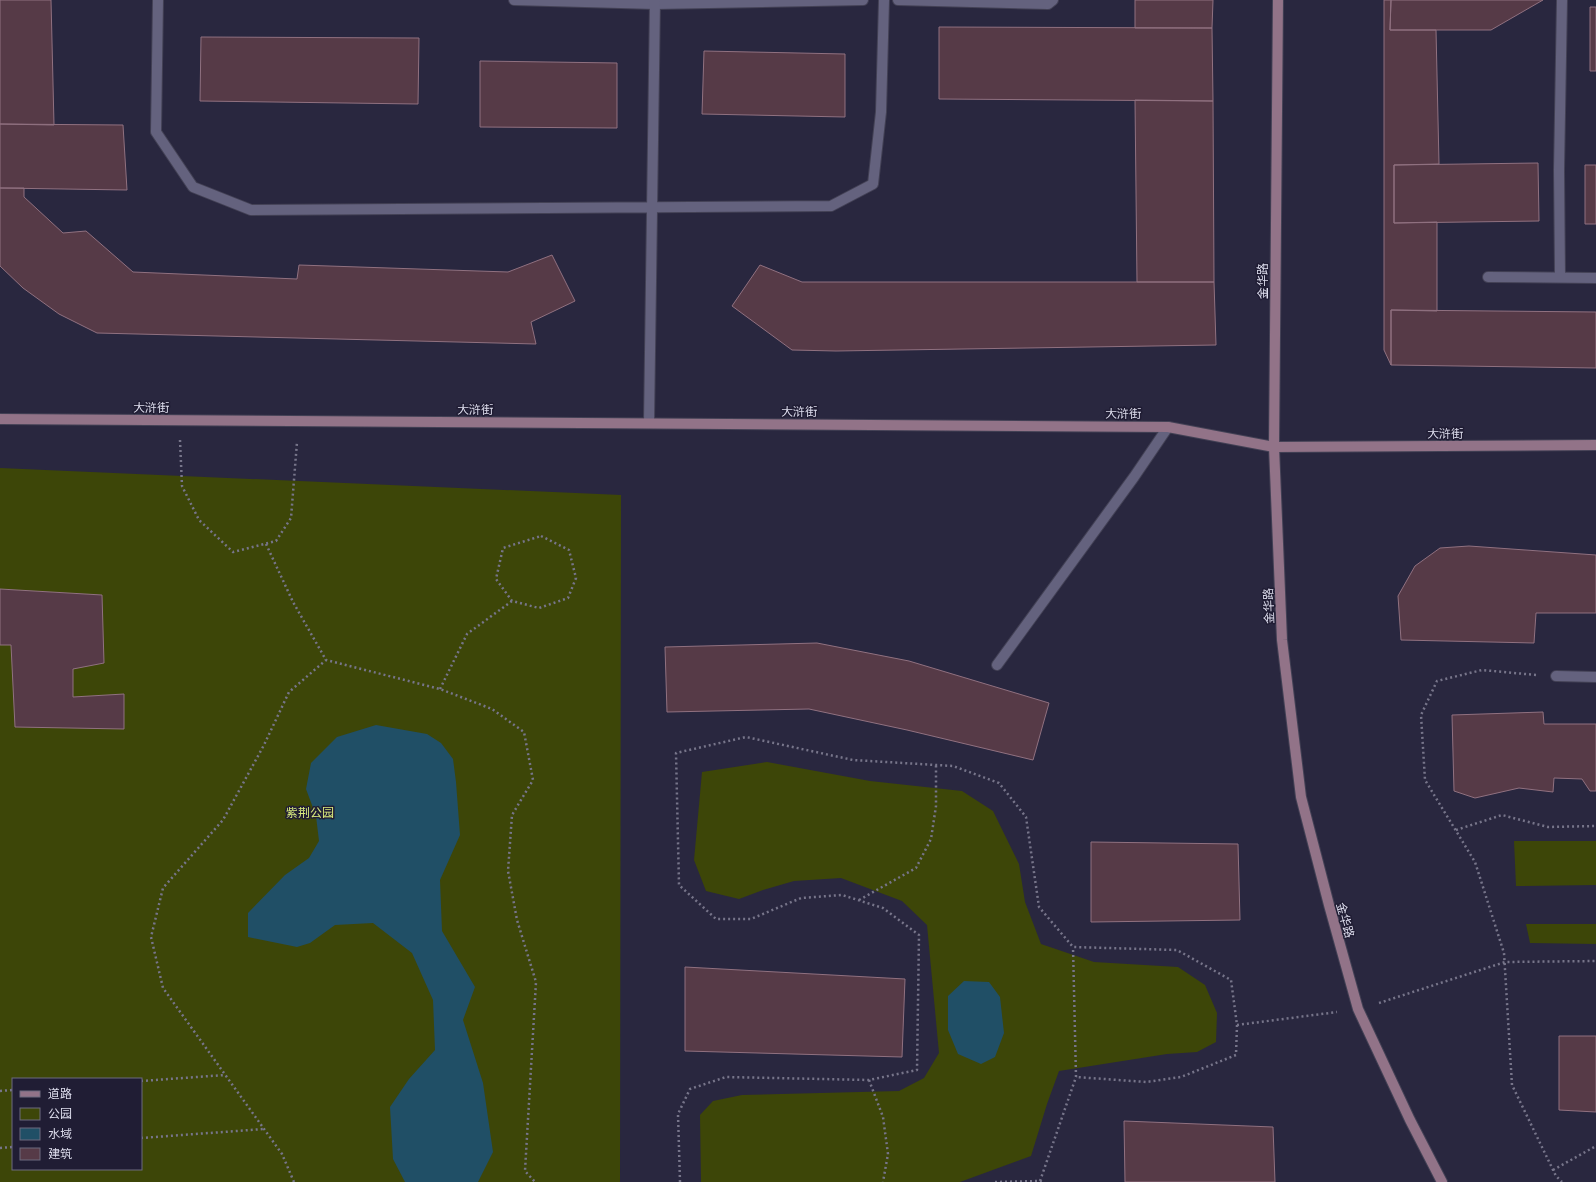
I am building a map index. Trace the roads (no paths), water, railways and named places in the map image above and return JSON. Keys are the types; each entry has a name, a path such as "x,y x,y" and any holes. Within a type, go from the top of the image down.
{"street":[{"path":"158,0 156,132 193,187 251,210 831,206 874,184 881,112 884,0"},
{"path":"514,0 655,2 863,0"},
{"path":"898,0 1048,4 1053,0"},
{"name":"金华路","path":"1278,0 1274,447 1282,640 1301,798 1358,1009 1410,1120 1442,1182"},
{"path":"1560,277 1559,170 1562,0"},
{"path":"649,423 655,2"},
{"path":"1488,277 1596,278"},
{"name":"大浒街","path":"0,419 1168,427 1274,447 1596,445"},
{"path":"997,666 1134,477 1168,427"},
{"path":"1556,676 1596,677"}],"water":[{"path":"376,725 427,734 441,743 453,759 460,835 440,880 442,931 475,987 463,1020 483,1083 493,1152 478,1182 405,1182 393,1159 390,1107 409,1079 435,1050 433,1000 412,953 373,923 335,925 310,943 297,947 248,937 248,913 285,875 309,858 319,841 316,816 306,789 311,763 337,737"},
{"path":"964,981 989,982 1000,997 1004,1033 995,1057 981,1064 958,1054 948,1030 948,996"}],"park label":[{"name":"紫荆公园","path":"310,812"}]}
